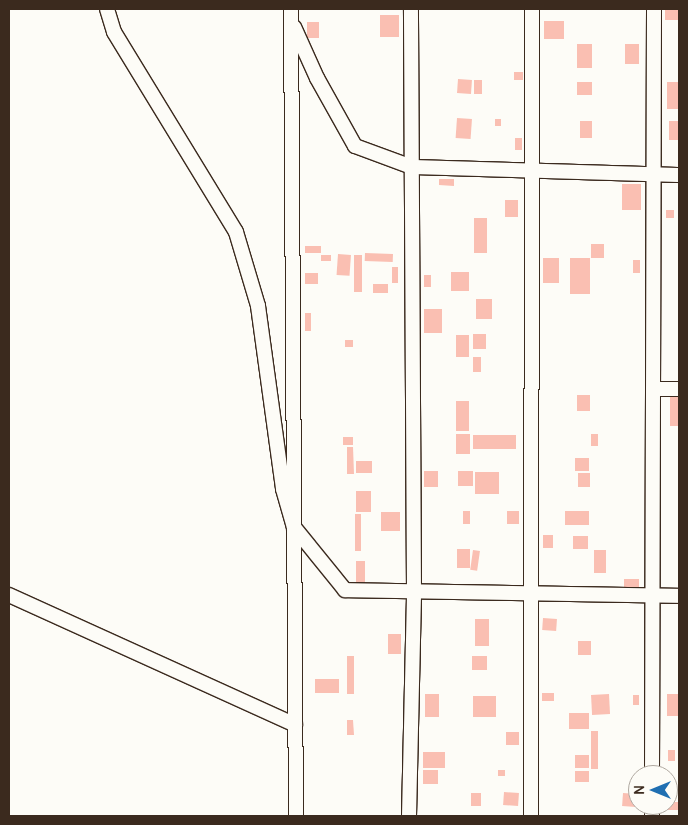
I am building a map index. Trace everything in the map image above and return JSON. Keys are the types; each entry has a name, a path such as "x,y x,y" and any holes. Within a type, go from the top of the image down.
{"street":[{"path":"107,9 114,32 236,232 258,306 283,489 294,527 345,590 679,596"},
{"path":"409,816 414,591 411,9"},
{"path":"531,816 532,9"},
{"path":"652,765 654,9"},
{"path":"290,13 296,816"},
{"path":"290,13 317,78 355,146 412,167 679,176"},
{"path":"653,389 679,389"},
{"path":"9,595 295,725"}],"building":[{"path":"665,9 679,9 679,20 665,20"},
{"path":"380,15 399,15 399,37 380,37"},
{"path":"544,21 564,21 564,39 544,39"},
{"path":"307,22 319,22 319,38 307,38"},
{"path":"577,44 592,44 592,68 577,68"},
{"path":"625,44 639,44 639,64 625,64"},
{"path":"514,72 523,72 523,80 514,80"},
{"path":"458,79 472,80 471,94 457,93"},
{"path":"474,80 482,80 482,94 474,94"},
{"path":"577,82 592,82 592,95 577,95"},
{"path":"667,82 679,82 679,109 667,109"},
{"path":"457,118 472,119 471,139 456,138"},
{"path":"495,119 501,119 501,126 495,126"},
{"path":"580,121 592,121 592,138 580,138"},
{"path":"669,121 679,121 679,140 669,140"},
{"path":"515,138 522,138 522,150 515,150"},
{"path":"439,179 454,179 454,186 439,185"},
{"path":"622,184 641,184 641,210 622,210"},
{"path":"505,200 518,200 518,217 505,217"},
{"path":"666,210 674,210 674,218 666,218"},
{"path":"474,218 487,218 487,253 474,253"},
{"path":"591,244 604,244 604,258 591,258"},
{"path":"305,246 321,246 321,253 305,253"},
{"path":"365,253 393,254 393,262 365,261"},
{"path":"338,254 351,255 350,276 337,275"},
{"path":"321,255 331,255 331,261 321,261"},
{"path":"354,255 362,255 362,292 354,292"},
{"path":"543,258 559,258 559,283 543,283"},
{"path":"570,258 590,258 590,294 570,294"},
{"path":"633,260 640,260 640,273 633,273"},
{"path":"392,267 398,267 398,283 392,283"},
{"path":"451,272 469,272 469,291 451,291"},
{"path":"305,273 318,273 318,284 305,284"},
{"path":"424,275 431,275 431,287 424,287"},
{"path":"373,284 388,284 388,293 373,293"},
{"path":"476,299 492,299 492,319 476,319"},
{"path":"424,309 442,309 442,333 424,333"},
{"path":"305,313 311,313 311,331 305,331"},
{"path":"473,334 486,334 486,349 473,349"},
{"path":"456,335 469,335 469,357 456,357"},
{"path":"345,340 353,340 353,347 345,347"},
{"path":"473,357 481,357 481,372 473,372"},
{"path":"577,395 590,395 590,411 577,411"},
{"path":"670,397 679,397 679,426 670,426"},
{"path":"456,401 469,401 469,431 456,431"},
{"path":"456,434 470,434 470,454 456,454"},
{"path":"591,434 598,434 598,446 591,446"},
{"path":"473,435 516,435 516,449 473,449"},
{"path":"343,437 353,437 353,445 343,445"},
{"path":"347,447 353,447 354,474 347,474"},
{"path":"575,458 589,458 589,471 575,471"},
{"path":"356,461 372,461 372,473 356,473"},
{"path":"424,471 438,471 438,487 424,487"},
{"path":"458,471 473,471 473,486 458,486"},
{"path":"475,472 499,472 499,494 475,494"},
{"path":"578,473 590,473 590,487 578,487"},
{"path":"356,491 371,491 371,512 356,512"},
{"path":"463,511 470,511 470,524 463,524"},
{"path":"507,511 519,511 519,524 507,524"},
{"path":"565,511 589,511 589,525 565,525"},
{"path":"381,512 400,512 400,531 381,531"},
{"path":"355,514 361,514 361,551 355,551"},
{"path":"543,535 553,535 553,548 543,548"},
{"path":"573,536 588,536 588,549 573,549"},
{"path":"457,549 470,549 470,568 457,568"},
{"path":"473,550 480,551 477,571 470,570"},
{"path":"594,550 606,550 606,573 594,573"},
{"path":"356,561 365,561 365,583 356,583"},
{"path":"624,579 639,579 639,587 624,587"},
{"path":"543,618 557,619 556,631 542,630"},
{"path":"475,619 489,619 489,646 475,646"},
{"path":"388,634 401,634 401,654 388,654"},
{"path":"578,641 591,641 591,655 578,655"},
{"path":"347,656 354,656 354,694 347,694"},
{"path":"472,656 487,656 487,670 472,670"},
{"path":"315,679 339,679 339,693 315,693"},
{"path":"542,693 554,693 554,701 542,701"},
{"path":"425,694 439,694 439,717 425,717"},
{"path":"609,694 610,714 592,715 591,695"},
{"path":"667,694 679,694 679,716 667,716"},
{"path":"633,695 639,695 639,705 633,705"},
{"path":"473,696 496,696 496,717 473,717"},
{"path":"569,713 589,713 589,729 569,729"},
{"path":"347,720 353,720 354,735 347,735"},
{"path":"591,731 598,731 598,769 591,769"},
{"path":"506,732 519,732 519,745 506,745"},
{"path":"668,750 675,750 675,761 668,761"},
{"path":"423,752 445,752 445,768 423,768"},
{"path":"575,755 589,755 589,768 575,768"},
{"path":"423,770 438,770 438,784 423,784"},
{"path":"498,770 505,770 505,776 498,776"},
{"path":"575,771 589,771 589,782 575,782"},
{"path":"504,792 519,793 518,806 503,805"},
{"path":"471,793 481,793 481,806 471,806"},
{"path":"623,793 628,793 628,806 622,806"}]}
